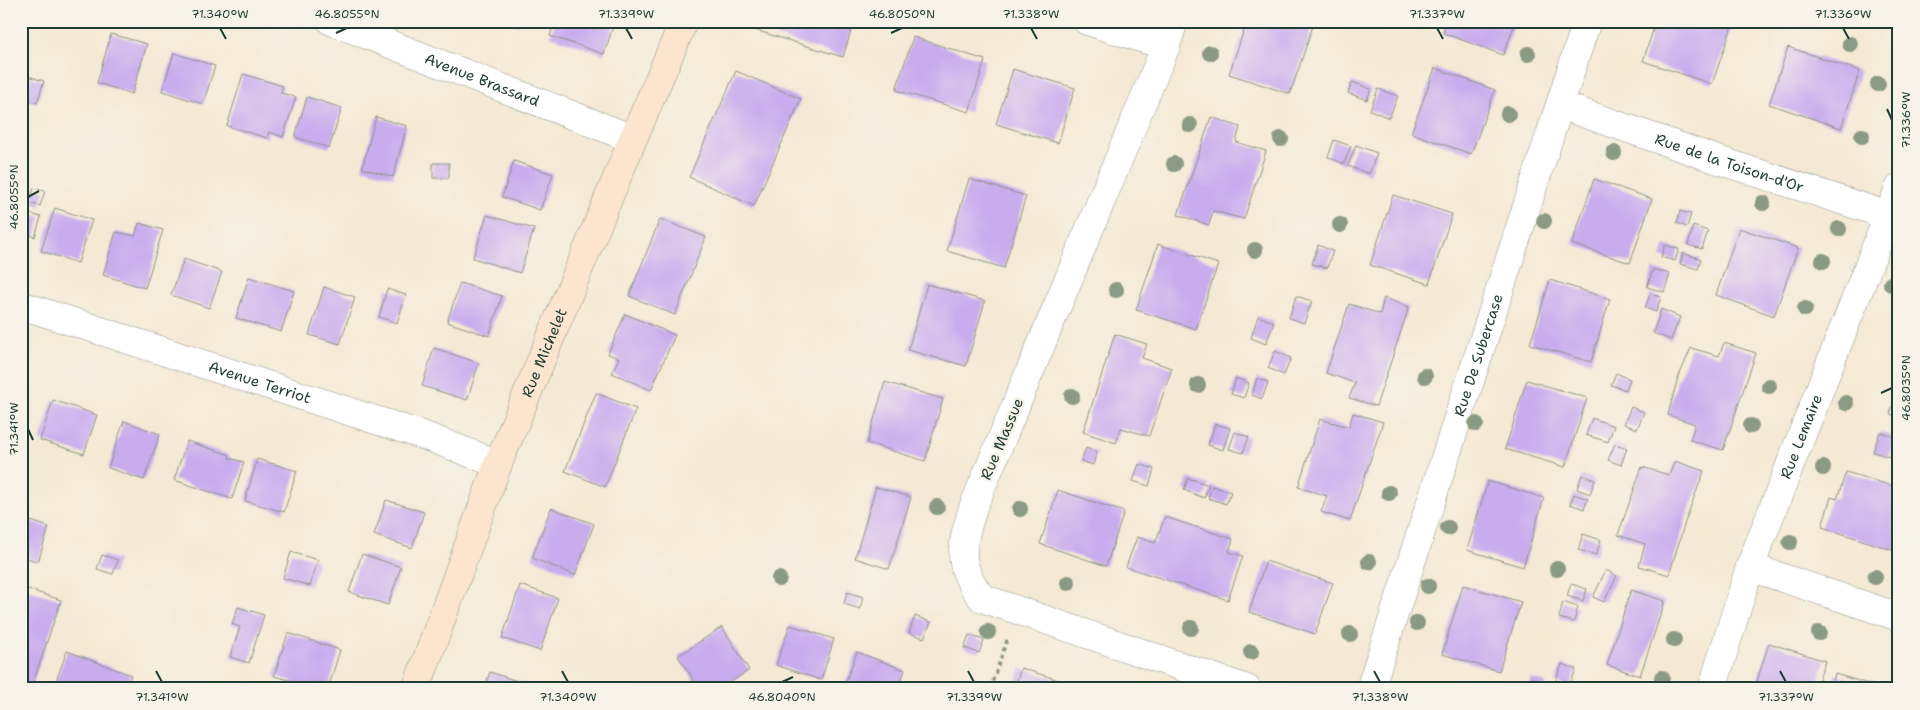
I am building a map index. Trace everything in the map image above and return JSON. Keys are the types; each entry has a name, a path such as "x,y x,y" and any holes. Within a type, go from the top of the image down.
{"street":[{"name":"Avenue Brassard","path":"331,21 633,139"},
{"name":"Rue Michelet","path":"416,689 498,464 684,21"},
{"path":"1087,21 1170,34"},
{"name":"Rue De Subercase","path":"1370,689 1587,21"},
{"name":"Rue Massue","path":"1170,34 974,505 963,542 964,570 971,585 982,598 1247,689"},
{"name":"Rue de la Toison-d'Or","path":"1560,105 1894,218"},
{"name":"Rue Lemaire","path":"1712,689 1750,567 1894,218 1899,188"},
{"name":"Avenue Terriot","path":"21,305 428,437 498,464"},
{"path":"1750,567 1899,617"}],"path":[{"path":"990,689 1017,611"}],"building":[{"path":"21,21 27,21 22,36 21,36"},
{"path":"504,21 520,21 518,26"},
{"path":"555,21 615,21 604,54 550,36"},
{"path":"746,21 854,21 843,57 745,27"},
{"path":"1247,21 1299,21 1313,26 1290,94 1229,74"},
{"path":"1447,21 1516,21 1503,55 1443,33"},
{"path":"1656,21 1717,21 1732,26 1712,84 1643,61"},
{"path":"111,34 147,44 132,94 97,83"},
{"path":"913,37 985,60 969,112 896,90"},
{"path":"1788,47 1860,71 1841,128 1769,104"},
{"path":"174,53 215,66 203,104 162,91"},
{"path":"1435,68 1495,90 1471,154 1411,133"},
{"path":"1013,69 1075,88 1058,143 996,124"},
{"path":"736,71 801,99 754,206 689,177"},
{"path":"21,74 44,81 37,103 21,98"},
{"path":"243,74 283,86 281,93 296,97 283,137 269,132 267,138 227,126"},
{"path":"1352,82 1371,89 1367,100 1348,93"},
{"path":"1378,89 1398,96 1389,118 1370,110"},
{"path":"307,97 342,108 329,148 295,137"},
{"path":"376,117 407,126 393,177 362,168"},
{"path":"1211,117 1240,127 1236,142 1266,151 1244,219 1213,211 1209,225 1178,215"},
{"path":"1334,140 1351,146 1344,164 1328,157"},
{"path":"1356,145 1377,153 1369,174 1348,166"},
{"path":"514,161 553,174 540,210 502,197"},
{"path":"433,163 449,163 449,178 433,178"},
{"path":"969,179 1026,196 1004,268 947,251"},
{"path":"1594,179 1652,199 1630,263 1572,244"},
{"path":"34,188 45,191 40,206 29,203"},
{"path":"1393,195 1452,214 1429,284 1370,265"},
{"path":"55,208 92,220 78,263 41,251"},
{"path":"1680,211 1691,214 1687,227 1677,223"},
{"path":"24,212 41,217 35,237 21,232 21,219"},
{"path":"487,215 534,229 520,273 473,258"},
{"path":"660,219 706,237 675,315 629,296"},
{"path":"139,223 163,230 145,288 103,275 116,232 135,236"},
{"path":"1693,226 1708,231 1702,249 1688,245"},
{"path":"1739,228 1798,248 1774,316 1716,295"},
{"path":"1158,244 1218,264 1196,329 1136,310"},
{"path":"1318,245 1333,251 1327,268 1312,264"},
{"path":"1665,245 1679,249 1675,261 1661,257"},
{"path":"1683,253 1701,259 1698,269 1680,264"},
{"path":"184,259 222,272 209,308 171,295"},
{"path":"1653,269 1670,274 1664,292 1647,287"},
{"path":"249,277 294,291 281,332 236,318"},
{"path":"1550,280 1610,299 1591,362 1530,344"},
{"path":"460,283 502,296 489,336 447,322"},
{"path":"927,284 985,301 966,366 908,350"},
{"path":"324,287 355,297 340,344 309,335"},
{"path":"387,289 406,295 397,323 379,317"},
{"path":"1650,294 1661,297 1656,312 1645,308"},
{"path":"1296,296 1312,301 1304,323 1289,318"},
{"path":"1384,298 1409,307 1376,406 1349,398 1355,383 1326,373 1349,304 1380,314"},
{"path":"1661,309 1680,317 1671,340 1653,333"},
{"path":"625,314 675,335 651,390 612,373 619,358 608,354"},
{"path":"1258,316 1274,322 1266,344 1251,338"},
{"path":"1115,334 1147,344 1142,358 1172,368 1149,436 1121,428 1116,443 1083,432"},
{"path":"1724,343 1756,353 1723,450 1690,440 1695,424 1668,415 1677,381 1691,348 1719,356"},
{"path":"434,348 479,363 467,400 422,386"},
{"path":"1275,351 1291,358 1284,375 1268,368"},
{"path":"1616,373 1630,379 1626,390 1611,385"},
{"path":"1236,378 1249,383 1244,398 1231,394"},
{"path":"1257,378 1268,382 1262,399 1252,395"},
{"path":"1527,380 1587,398 1565,467 1505,449"},
{"path":"885,382 943,399 925,461 867,443"},
{"path":"21,389 26,391 22,405 21,405"},
{"path":"596,393 636,409 605,487 565,471"},
{"path":"1895,398 1899,399 1899,417 1890,414"},
{"path":"53,400 97,415 84,454 40,440"},
{"path":"1631,407 1644,412 1637,429 1624,424"},
{"path":"1353,413 1383,422 1350,521 1321,512 1327,496 1298,487 1320,419 1349,427"},
{"path":"1592,418 1614,426 1608,442 1586,435"},
{"path":"124,421 160,434 144,480 108,468"},
{"path":"1215,424 1230,428 1223,450 1208,445"},
{"path":"1235,432 1249,437 1243,453 1229,449"},
{"path":"1880,432 1895,437 1889,457 1873,452"},
{"path":"187,441 230,455 229,458 244,462 232,499 174,480"},
{"path":"1615,444 1627,448 1621,465 1608,460"},
{"path":"1086,448 1097,452 1093,465 1081,461"},
{"path":"257,459 297,471 284,512 245,501"},
{"path":"1675,461 1704,471 1686,519 1669,575 1639,566 1645,544 1618,535 1642,467 1669,475"},
{"path":"1139,464 1154,469 1149,486 1133,481"},
{"path":"1846,472 1899,488 1899,552 1822,527 1831,497 1837,499"},
{"path":"1582,475 1595,480 1590,494 1577,489"},
{"path":"1188,478 1209,485 1204,498 1184,490"},
{"path":"1488,481 1544,498 1523,567 1467,550"},
{"path":"1212,486 1231,492 1226,504 1208,498"},
{"path":"876,487 911,497 889,569 855,558"},
{"path":"1058,490 1124,512 1106,566 1040,544"},
{"path":"1574,494 1588,499 1584,509 1570,504"},
{"path":"386,500 424,512 412,548 374,535"},
{"path":"551,508 594,524 575,575 532,558"},
{"path":"1165,517 1233,539 1229,552 1243,556 1228,600 1126,567 1137,537 1155,543"},
{"path":"22,518 49,527 38,562 21,556"},
{"path":"1583,534 1601,540 1596,555 1578,550"},
{"path":"291,552 318,560 310,586 283,578"},
{"path":"362,554 401,567 388,605 349,592"},
{"path":"102,555 118,560 113,574 97,569"},
{"path":"1266,561 1333,583 1315,634 1249,612"},
{"path":"1606,570 1617,576 1604,602 1593,597"},
{"path":"1571,584 1587,589 1583,601 1567,596"},
{"path":"520,585 558,598 540,651 502,638"},
{"path":"1463,585 1521,602 1499,671 1442,654"},
{"path":"21,587 61,600 32,686 21,682"},
{"path":"1631,590 1665,601 1640,676 1607,665"},
{"path":"847,592 863,597 860,609 844,604"},
{"path":"1563,602 1578,607 1574,622 1559,618"},
{"path":"238,607 264,615 249,663 230,657 240,627 232,624"},
{"path":"915,616 931,622 924,638 909,633"},
{"path":"790,625 834,639 821,680 776,665"},
{"path":"722,627 749,670 720,689 699,689 678,656"},
{"path":"288,633 340,650 328,689 289,689 292,681 274,676"},
{"path":"969,635 984,640 979,653 964,648"},
{"path":"1769,643 1825,661 1816,689 1762,689 1755,687"},
{"path":"67,651 131,675 125,689 53,689"},
{"path":"857,652 905,670 898,689 843,689"},
{"path":"1562,664 1576,669 1569,687 1555,682"},
{"path":"1021,668 1077,686 1076,689 1014,689"},
{"path":"490,672 538,688 538,689 484,689"},
{"path":"1835,674 1882,688 1882,689 1831,689"},
{"path":"1531,678 1546,683 1544,689 1528,689"},
{"path":"1424,684 1437,688 1437,689 1422,689"}]}
